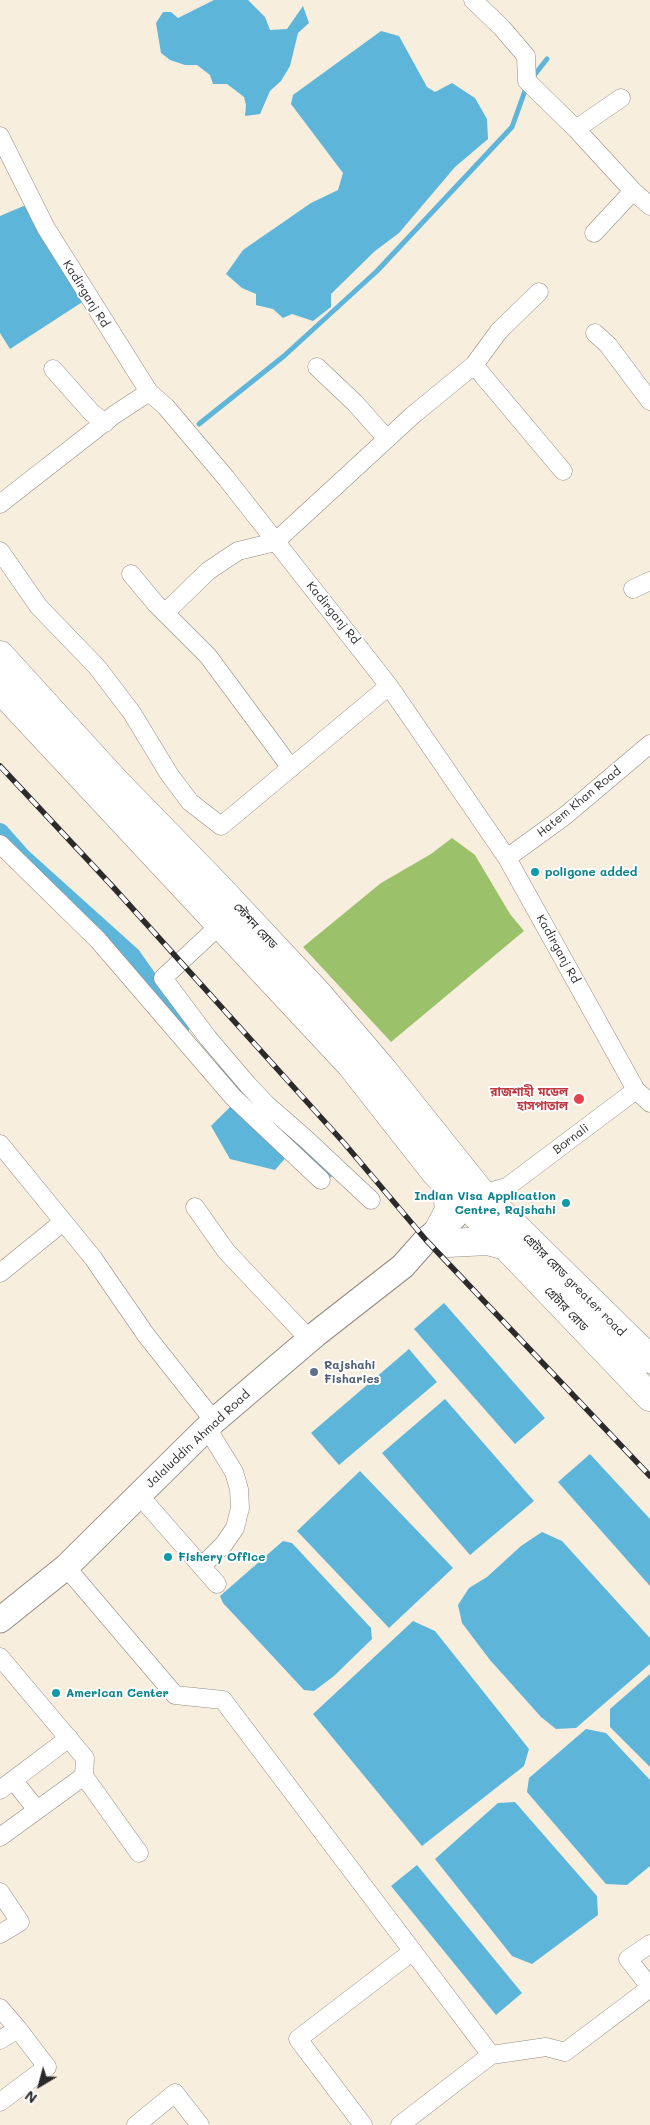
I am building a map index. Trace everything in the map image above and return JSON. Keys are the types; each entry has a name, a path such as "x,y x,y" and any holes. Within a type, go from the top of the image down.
{"highway":[{"name":"স্টেশন রোড","path":"3,671 221,924 352,1065 446,1183 487,1203"},
{"name":"স্টেশন রোড","path":"3,671 113,779 218,887 319,996 383,1070 487,1203"},
{"path":"446,1183 449,1210 443,1237 488,1241 506,1246"},
{"name":"গ্রেটার রোড","path":"487,1203 506,1246 650,1397"},
{"name":"গ্রেটার রোড greater road","path":"487,1203 650,1360"}],"street":[{"path":"473,0 502,28 526,56 527,81 576,129 633,191 650,206"},
{"path":"576,129 620,98"},
{"name":"Kadirganj Rd","path":"0,136 46,228 149,392 166,407 214,463 389,686 507,858 636,1090 650,1104"},
{"path":"594,233 633,191"},
{"path":"165,613 208,571 238,551 275,542 413,415 474,365 500,331 539,292"},
{"path":"595,333 608,345 650,401"},
{"path":"474,365 563,471"},
{"path":"316,366 355,403 387,439"},
{"path":"53,369 92,412 105,423"},
{"path":"0,504 105,423 149,392"},
{"path":"0,551 39,607 97,667 132,714 169,774 190,802 222,826 389,686"},
{"path":"131,574 165,613 208,656 291,768"},
{"path":"633,590 650,581"},
{"name":"Hatem Khan Road","path":"507,858 566,815 650,744"},
{"path":"0,844 98,940 233,1097 321,1180"},
{"path":"221,924 163,978 208,1038 248,1085 267,1105 306,1138 371,1200"},
{"path":"192,1050 208,1038"},
{"path":"233,1097 248,1085"},
{"name":"Bornali","path":"487,1203 636,1090"},
{"path":"0,1144 93,1258 210,1424 234,1472 239,1488 240,1508 235,1528 224,1544 202,1566"},
{"name":"Jalaluddin Ahmad Road","path":"0,1620 66,1567 210,1424 310,1340 403,1266 487,1203"},
{"path":"195,1207 226,1251 310,1340"},
{"path":"0,1273 63,1222"},
{"path":"139,1495 217,1584"},
{"path":"66,1567 175,1695 223,1700 491,2055"},
{"path":"0,1657 85,1758 84,1776 139,1853"},
{"path":"37,1810 7,1785 69,1738"},
{"path":"0,1837 84,1776"},
{"path":"0,1892 20,1922 0,1934"},
{"path":"400,2125 491,2055 546,2047 565,2052 650,1987 628,1958 650,1944"},
{"path":"363,2125 298,2040 413,1951"},
{"path":"0,2008 47,2067 0,2102"},
{"path":"0,2040 18,2029"},
{"path":"136,2125 175,2093 200,2125"}],"green space":[{"path":"452,838 475,855 510,914 524,931 391,1042 303,947 381,883 431,854"}],"water":[{"path":"214,0 248,0 265,17 270,30 287,29 303,6 309,23 298,33 290,66 281,81 270,91 260,114 245,116 246,105 244,97 227,84 213,84 210,75 197,65 185,65 170,60 161,53 156,23 163,12 171,12 178,18"},
{"path":"381,31 399,36 427,87 435,92 452,83 475,98 487,119 488,139 455,167 399,233 375,251 331,294 331,307 313,321 292,314 283,318 273,309 256,305 256,294 242,288 226,274 243,250 311,203 338,190 343,173 291,104 293,95"},
{"path":"26,205 87,299 10,349 0,333 0,216"},
{"path":"233,1104 288,1155 275,1170 230,1159 211,1126"},
{"path":"444,1303 545,1418 515,1444 414,1329"},
{"path":"409,1349 437,1382 339,1465 311,1433"},
{"path":"445,1399 534,1501 470,1555 382,1453"},
{"path":"590,1454 650,1519 650,1586 558,1482"},
{"path":"360,1471 453,1568 389,1628 297,1531"},
{"path":"542,1532 562,1541 650,1638 650,1664 576,1728 556,1729 541,1717 490,1660 462,1623 458,1605 469,1588 487,1577 521,1546"},
{"path":"283,1541 292,1543 371,1628 372,1639 334,1676 314,1691 304,1690 223,1603 220,1596"},
{"path":"413,1621 435,1631 529,1749 524,1766 422,1846 313,1714"},
{"path":"650,1674 650,1767 610,1727 610,1709"},
{"path":"586,1729 606,1733 650,1780 650,1866 627,1885 606,1884 527,1792 529,1778"},
{"path":"515,1802 597,1896 598,1915 532,1964 512,1956 435,1859 498,1803"},
{"path":"417,1865 522,1993 496,2015 391,1886"}],"waterway":[{"path":"532,78 547,59"},
{"path":"199,424 284,356 377,271 512,127 526,88"},
{"path":"0,832 22,857 132,956 181,1026"},
{"path":"222,1074 262,1113 327,1169"}],"railway":[{"path":"0,766 114,888 344,1143 426,1240 650,1476"}],"place":[{"name":"poligone added","path":"535,872"},
{"name":"রাজশাহী মডেল হাসপাতাল","path":"579,1099"},
{"name":"Indian Visa Application Centre, Rajshahi","path":"566,1203"},
{"name":"Rajshahi Fisharies","path":"314,1372"},
{"name":"Fishery Office","path":"168,1557"},
{"name":"American Center","path":"56,1693"}]}
